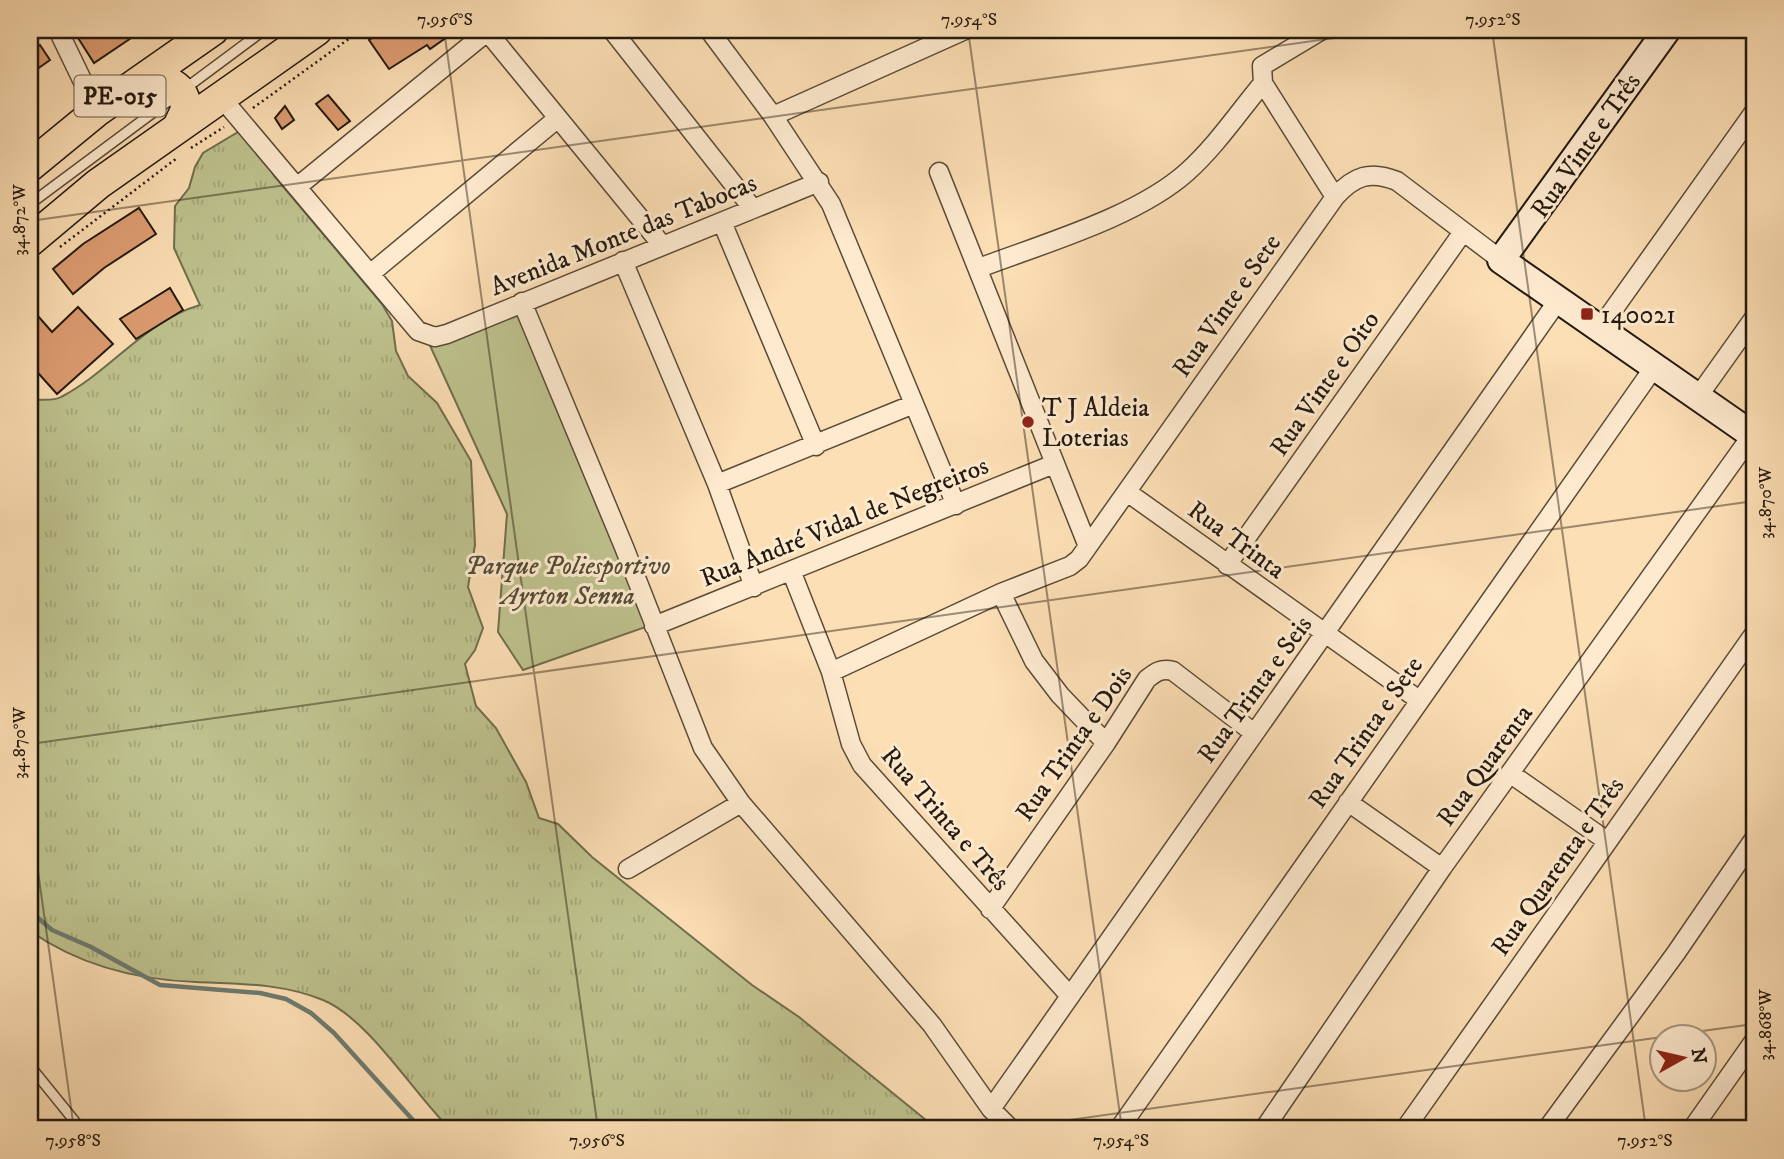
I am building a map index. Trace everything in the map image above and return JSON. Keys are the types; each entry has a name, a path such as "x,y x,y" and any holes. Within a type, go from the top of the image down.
{"highway":[{"name":"PE-015","path":"32,159 213,30"},
{"name":"PE-015","path":"41,251 98,184 178,127 230,107 317,30"},
{"path":"145,78 171,82 180,89 186,110 178,127"}],"main road":[{"name":"Rua Vinte e Três","path":"1502,260 1667,30"},
{"path":"1502,260 1753,435"}],"street":[{"path":"58,30 97,111"},
{"path":"612,30 754,209"},
{"path":"709,30 819,182 849,244 956,505"},
{"path":"773,116 927,37 965,30"},
{"path":"1322,30 1262,66 1263,83 1335,197"},
{"path":"297,187 487,31 662,245"},
{"path":"979,268 1094,224 1158,194 1186,173 1211,147 1263,83"},
{"path":"230,107 370,274 558,118"},
{"path":"1601,327 1754,111"},
{"path":"939,172 1087,544"},
{"name":"Rua Vinte e Sete","path":"831,672 1001,593 1070,566 1079,559 1087,544 1127,492 1335,197 1354,179 1367,174 1380,174 1396,181 1463,232"},
{"name":"Avenida Monte das Tabocas","path":"370,274 418,331 435,337 819,182"},
{"path":"722,222 816,446"},
{"path":"1463,232 1502,260"},
{"name":"Rua Vinte e Oito","path":"1227,565 1463,232"},
{"path":"623,261 717,484 754,587"},
{"name":"Rua Trinta e Seis","path":"992,1109 1559,299"},
{"path":"522,303 703,748 741,803 932,1025 992,1109 1011,1129"},
{"path":"1698,398 1754,318"},
{"name":"Rua Trinta e Sete","path":"1118,1129 1655,366"},
{"path":"717,484 914,404"},
{"name":"Rua Quarenta","path":"1264,1129 1443,868 1753,435"},
{"name":"Rua André Vidal de Negreiros","path":"654,626 792,573 1054,464"},
{"name":"Rua Trinta","path":"1127,492 1419,700"},
{"name":"Rua Trinta e Três","path":"792,573 831,672 851,744 862,765 1070,996"},
{"path":"1001,593 1034,661 1075,713 1106,743"},
{"name":"Rua Quarenta e Três","path":"1405,1129 1754,634"},
{"name":"Rua Trinta e Dois","path":"990,909 1106,743 1146,679 1164,669 1173,671 1254,733"},
{"path":"1511,774 1607,841"},
{"path":"1348,802 1443,868"},
{"path":"628,869 741,803"},
{"path":"1547,1129 1676,953 1754,839"},
{"path":"1692,1129 1754,1041"}],"lane":[{"path":"30,204 180,89 264,30"},
{"path":"30,1066 81,1129"}],"path":[{"path":"30,268 41,251 186,151 230,107 361,30"}],"green space":[{"path":"243,129 275,177 382,304 392,321 396,351 408,376 437,403 471,461 475,545 468,587 483,628 475,650 465,664 476,706 496,728 526,782 539,818 558,824 592,857 752,985 799,1017 937,1129 450,1129 374,1040 357,1023 323,1000 276,987 174,981 130,974 68,953 30,931 30,401 61,397 96,374 162,322 200,305 174,248 175,206 189,188 195,167 203,153"},
{"name":"Parque Poliesportivo Ayrton Senna","path":"526,297 657,623 523,670 498,632 507,514 427,339"}],"building":[{"path":"73,30 143,30 94,63"},
{"path":"400,30 457,30 430,49 427,45 389,69 369,40 382,31 388,38"},
{"path":"40,45 50,60 30,74 30,53"},
{"path":"328,95 350,121 338,130 316,104"},
{"path":"285,106 294,120 282,129 275,118"},
{"path":"139,208 156,234 104,268 73,294 53,269 83,244"},
{"path":"170,288 183,310 136,339 120,319"},
{"path":"78,307 113,344 57,394 30,364 30,324 38,316 52,332"}],"waterway":[{"path":"30,911 52,930 91,947 160,985 260,993 286,999 311,1013 334,1033 421,1129"}],"place":[{"name":"140021","path":"1587,314"},
{"name":"T J Aldeia Loterias","path":"1028,422"}]}
